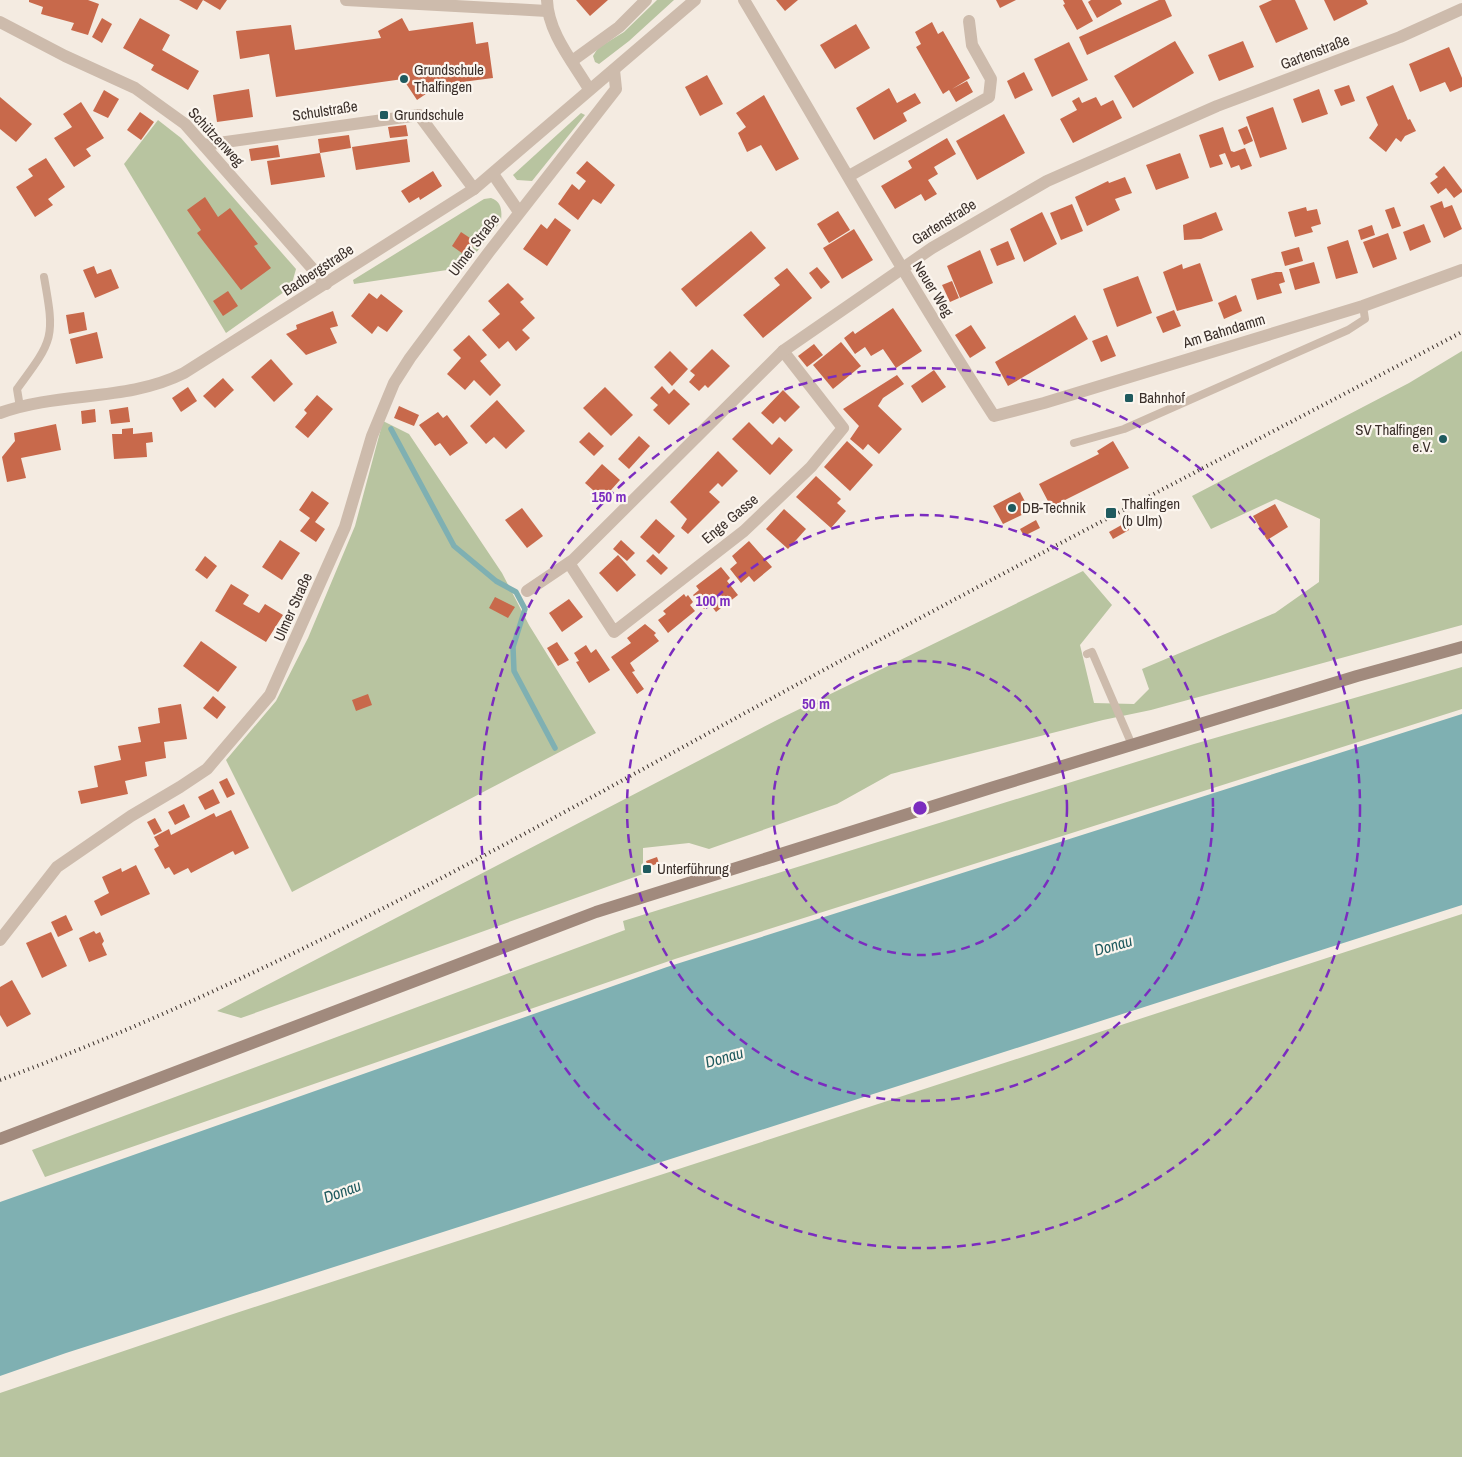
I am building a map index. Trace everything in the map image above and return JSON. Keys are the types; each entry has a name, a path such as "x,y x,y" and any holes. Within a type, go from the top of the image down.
{"street":[{"path":"346,0 547,6 557,37 589,89"},
{"path":"572,61 620,27 646,0"},
{"path":"614,70 695,0"},
{"name":"Neuer Weg","path":"744,0 849,176 901,269 994,416"},
{"name":"Gartenstraße","path":"526,591 569,563 783,351 901,269 982,217 1056,178 1217,106 1400,37 1462,9"},
{"path":"849,176 989,97 991,79 972,45 969,20"},
{"name":"Schützenweg","path":"0,22 65,56 134,88 185,124 326,284"},
{"name":"Badbergstraße","path":"0,413 20,407 156,386 184,373 474,189 589,89 614,70"},
{"name":"Ulmer Straße","path":"0,940 57,867 130,816 207,769 270,695 345,527 372,436 394,383 410,358 519,212 616,89 614,70"},
{"name":"Schulstraße","path":"204,145 419,115 474,189"},
{"name":"Ulmer Straße","path":"493,174 519,212"},
{"name":"Am Bahndamm","path":"994,416 1044,403 1363,306 1462,270"},
{"name":"Enge Gasse","path":"569,563 614,632 744,531 808,470 843,428 783,351"},
{"path":"0,1139 596,912 1357,676 1462,647"}],"lane":[{"path":"20,407 17,389 47,346 51,335 51,316 44,277"},
{"path":"1074,443 1124,429 1348,330 1365,319 1363,306"},
{"path":"1087,654 1092,652 1132,745"}],"green space":[{"path":"657,0 674,0 629,41 599,64 595,62 593,56 598,48 624,32"},
{"path":"581,113 585,115 532,181 517,180 513,175"},
{"path":"158,120 181,138 296,269 291,287 226,333 124,164"},
{"path":"491,198 499,204 501,221 457,277 447,270 354,284 353,280 484,199"},
{"path":"1462,351 1462,625 1151,710 1103,720 891,774 837,804 709,849 689,843 643,848 643,874 241,1018 217,1011 777,720 1083,571 1112,605 1080,645 1094,703 1134,704 1149,689 1142,669 1275,613 1319,582 1320,519 1276,499 1211,529 1192,496 1409,383"},
{"path":"383,421 409,434 502,573 529,625 596,733 292,892 226,760 276,701 308,638 355,526"},
{"path":"1462,667 1462,709 675,959 45,1177 32,1150 625,930 623,921 1194,744"},
{"path":"1462,914 1462,1457 0,1457 0,1393 227,1316"}],"water":[{"name":"Donau","path":"1462,714 1462,905 66,1353 0,1376 0,1202 667,967"}],"building":[{"path":"29,0 88,0 99,4 88,35 71,30 74,23 41,14 43,7 29,2"},
{"path":"179,0 203,0 197,10"},
{"path":"203,0 227,0 220,10"},
{"path":"576,0 608,0 590,16"},
{"path":"776,0 798,0 785,11"},
{"path":"996,0 1016,0 1000,8"},
{"path":"1063,0 1082,0 1093,21 1077,30 1063,5 1065,4"},
{"path":"1091,0 1120,0 1122,4 1097,18 1088,2"},
{"path":"1159,0 1165,0 1172,16 1087,55 1079,37"},
{"path":"1272,0 1295,0 1308,29 1276,43 1259,6"},
{"path":"1324,0 1366,0 1368,4 1334,21"},
{"path":"102,18 112,24 102,43 92,37"},
{"path":"140,18 170,35 162,50 199,71 188,90 151,70 154,65 123,48"},
{"path":"402,18 409,31 473,22 476,44 488,42 493,78 439,85 417,100 403,79 276,97 269,54 240,59 236,31 291,25 295,50 381,38 378,31"},
{"path":"932,22 938,34 943,31 970,78 952,89 967,81 973,92 956,102 949,90 943,94 916,47 921,44 915,32"},
{"path":"856,24 870,48 835,69 820,45"},
{"path":"1175,41 1194,73 1133,108 1114,76"},
{"path":"1243,41 1254,67 1219,81 1208,55"},
{"path":"1069,42 1088,80 1052,97 1034,59"},
{"path":"1449,47 1462,78 1462,87 1450,92 1445,82 1420,92 1409,64"},
{"path":"1024,72 1033,90 1015,99 1007,81"},
{"path":"707,75 723,104 700,116 685,87"},
{"path":"1349,85 1355,101 1341,106 1334,90"},
{"path":"1393,85 1408,120 1410,119 1416,131 1405,136 1401,142 1396,138 1386,152 1369,138 1378,125 1366,97"},
{"path":"889,88 897,103 915,93 921,103 903,113 907,121 874,140 856,108"},
{"path":"249,89 253,117 217,122 213,95"},
{"path":"1319,89 1328,114 1302,123 1293,99"},
{"path":"104,90 119,99 108,118 93,111"},
{"path":"764,95 799,159 776,171 761,145 747,152 738,133 746,127 736,113"},
{"path":"0,97 32,124 16,142 0,129"},
{"path":"1079,97 1082,103 1096,97 1101,106 1113,100 1122,118 1073,143 1060,119 1077,110 1072,101"},
{"path":"81,102 104,138 86,149 91,156 74,167 54,138 72,127 63,114"},
{"path":"1273,107 1287,149 1260,158 1246,117"},
{"path":"140,112 154,122 141,140 127,130"},
{"path":"1004,114 1025,153 977,180 956,141"},
{"path":"406,125 408,136 390,138 388,127"},
{"path":"1247,126 1253,141 1244,145 1238,130"},
{"path":"1223,127 1231,151 1234,152 1245,148 1252,166 1241,170 1239,165 1231,168 1225,153 1219,155 1223,164 1210,168 1199,135"},
{"path":"349,135 351,148 320,153 318,139"},
{"path":"947,138 956,154 934,167 938,174 928,180 937,194 925,201 921,194 895,209 881,186 912,168 908,161"},
{"path":"407,139 410,162 356,170 352,147"},
{"path":"278,145 280,157 251,161 249,149"},
{"path":"320,153 325,177 271,185 267,161"},
{"path":"1180,153 1189,178 1156,190 1146,165"},
{"path":"46,158 65,187 48,199 53,205 35,217 16,187 33,176 28,169"},
{"path":"587,161 615,185 601,204 593,199 578,220 558,204 572,184 579,190 586,181 576,173"},
{"path":"1444,166 1462,190 1454,198 1446,188 1438,194 1430,183 1438,177 1435,174"},
{"path":"433,171 442,186 420,200 419,197 409,203 401,191"},
{"path":"1125,177 1132,193 1115,199 1120,210 1087,226 1075,197 1108,181 1109,183"},
{"path":"205,197 218,217 230,208 258,244 254,246 271,268 241,290 197,233 201,230 187,210"},
{"path":"1442,201 1444,208 1452,205 1462,229 1444,238 1430,206"},
{"path":"1072,204 1083,231 1061,240 1050,213"},
{"path":"1306,207 1307,211 1317,209 1321,224 1311,227 1313,232 1295,237 1288,212"},
{"path":"1394,207 1401,226 1392,229 1385,210"},
{"path":"838,211 850,230 829,243 817,224"},
{"path":"1042,212 1057,244 1024,262 1010,229"},
{"path":"1216,212 1223,230 1201,239 1184,240 1183,225"},
{"path":"555,218 571,230 547,266 523,249 541,224 547,229"},
{"path":"1424,224 1431,242 1410,251 1403,232"},
{"path":"1372,225 1375,235 1361,240 1358,230"},
{"path":"854,229 873,260 842,279 823,248"},
{"path":"751,231 766,248 696,307 681,289"},
{"path":"461,232 476,242 466,256 452,246"},
{"path":"1388,233 1397,259 1373,268 1363,242"},
{"path":"1348,240 1358,273 1336,279 1327,247"},
{"path":"1008,241 1015,259 997,266 990,249"},
{"path":"1299,247 1303,261 1285,266 1281,252"},
{"path":"980,250 993,283 960,298 947,266"},
{"path":"1314,262 1320,283 1295,290 1289,269"},
{"path":"1200,263 1213,301 1177,311 1163,272 1182,264 1183,269"},
{"path":"94,266 97,274 111,269 119,288 95,298 83,270"},
{"path":"817,267 830,282 821,289 809,273"},
{"path":"787,268 812,298 763,338 743,315 780,285 774,278"},
{"path":"1282,272 1285,282 1279,284 1282,293 1257,300 1251,279"},
{"path":"1138,276 1152,313 1117,327 1103,289"},
{"path":"952,281 959,298 950,302 942,285"},
{"path":"508,283 524,299 520,302 535,318 522,330 530,338 516,351 508,341 499,349 482,330 500,314 488,301"},
{"path":"228,291 238,306 223,316 213,301"},
{"path":"369,293 377,299 381,294 403,311 387,332 378,326 372,334 351,316"},
{"path":"1236,295 1242,311 1224,319 1218,303"},
{"path":"893,308 922,351 896,368 883,349 871,356 865,347 855,354 844,338 853,331 855,334"},
{"path":"1174,310 1181,326 1163,333 1156,317"},
{"path":"333,311 338,326 330,328 337,343 306,355 286,334 297,329 296,325"},
{"path":"84,312 87,330 69,334 66,315"},
{"path":"1075,315 1088,339 1008,386 995,362"},
{"path":"971,325 986,348 970,358 955,335"},
{"path":"97,332 103,358 76,364 70,339"},
{"path":"469,335 487,355 480,361 501,385 490,396 474,380 465,390 447,374 461,358 453,350"},
{"path":"1107,335 1116,356 1101,362 1092,341"},
{"path":"841,342 861,366 833,389 813,365"},
{"path":"814,344 823,355 807,367 798,356"},
{"path":"712,349 730,366 708,388 705,385 699,391 689,382 695,375 690,371"},
{"path":"670,351 688,369 672,386 654,367"},
{"path":"271,359 293,384 274,402 251,377"},
{"path":"934,370 946,387 922,403 911,386"},
{"path":"897,375 904,384 883,398 878,406 902,429 879,454 868,444 863,450 850,439 859,426 843,409"},
{"path":"223,378 234,390 215,408 203,396"},
{"path":"662,386 669,394 674,389 690,404 669,425 653,410 658,405 650,398"},
{"path":"188,387 197,401 181,412 172,398"},
{"path":"605,387 633,415 611,436 583,408"},
{"path":"783,390 800,407 785,422 780,417 773,424 761,413"},
{"path":"317,395 333,409 308,438 295,427 307,413 304,410"},
{"path":"497,400 525,431 506,449 494,437 486,444 470,426"},
{"path":"399,406 419,415 414,426 394,418"},
{"path":"128,407 130,422 111,424 109,410"},
{"path":"95,409 96,422 82,424 81,411"},
{"path":"438,412 443,418 447,415 468,443 450,456 440,443 435,446 419,425"},
{"path":"749,422 772,445 779,437 793,450 770,475 732,439"},
{"path":"56,424 61,450 21,458 26,478 7,482 2,457 15,441 14,433"},
{"path":"133,428 133,434 152,432 153,442 146,443 147,457 114,459 112,434 122,434 122,429"},
{"path":"589,432 604,446 594,456 579,442"},
{"path":"639,436 650,446 629,469 618,459"},
{"path":"847,441 873,465 850,491 824,467"},
{"path":"1113,441 1129,468 1051,507 1039,484 1099,454 1097,451"},
{"path":"718,451 738,471 722,487 718,483 709,492 720,502 688,534 681,528 687,519 670,502"},
{"path":"602,464 620,480 603,499 585,483"},
{"path":"816,476 841,499 837,503 846,511 831,528 796,497"},
{"path":"312,491 329,503 315,522 325,529 316,542 300,531 310,518 299,510"},
{"name":"DB-Technik","path":"1020,492 1030,511 1003,524 993,506"},
{"path":"1275,504 1288,527 1267,540 1253,516"},
{"path":"522,508 543,536 527,548 505,520"},
{"path":"784,509 806,529 788,549 766,529"},
{"path":"656,519 675,536 659,554 640,537"},
{"path":"1036,520 1040,528 1024,536 1020,529"},
{"path":"1125,523 1129,530 1113,539 1109,532"},
{"path":"280,540 300,553 282,580 262,567"},
{"path":"621,540 635,553 627,561 613,549"},
{"path":"749,541 772,567 754,582 749,576 741,583 730,569 737,563 732,556"},
{"path":"653,554 668,568 661,575 646,561"},
{"path":"618,555 636,575 617,592 599,573"},
{"path":"205,556 217,566 207,579 195,570"},
{"path":"721,567 730,578 727,581 738,595 716,612 710,604 704,609 693,595 699,590 696,586"},
{"path":"231,584 249,595 243,604 259,613 265,604 283,615 266,642 215,611"},
{"path":"684,594 686,597 688,595 693,602 690,605 695,611 668,633 658,620 666,614 663,611"},
{"path":"495,597 515,607 508,618 489,608"},
{"path":"569,599 583,617 562,632 549,613"},
{"path":"645,624 656,633 654,635 659,641 630,663 635,671 632,672 644,689 637,694 611,657 631,643 627,638"},
{"path":"201,641 237,667 218,692 183,666"},
{"path":"557,642 569,660 558,666 547,648"},
{"path":"586,645 591,653 596,649 610,670 589,683 576,662 579,661 574,653"},
{"path":"368,694 372,705 356,711 352,700"},
{"path":"213,696 226,707 217,719 203,708"},
{"path":"181,704 187,739 164,742 166,758 145,762 147,776 125,781 128,794 81,804 78,791 98,787 94,766 121,760 118,746 141,742 138,727 160,723 158,708"},
{"path":"227,778 235,794 227,798 219,782"},
{"path":"213,789 220,803 205,810 198,797"},
{"path":"184,804 190,817 175,825 168,812"},
{"path":"231,810 249,848 235,855 233,851 191,873 188,868 174,875 169,867 165,869 154,849 159,846 154,837 169,829 171,835 214,813 216,817"},
{"path":"155,818 162,831 154,835 147,822"},
{"path":"657,857 659,863 648,867 646,861"},
{"path":"136,865 150,894 101,916 94,901 109,893 102,877 121,868 122,872"},
{"path":"66,915 73,930 58,937 51,922"},
{"path":"94,931 96,934 100,932 104,941 102,944 107,955 89,962 79,938"},
{"path":"51,932 67,966 42,978 26,943"},
{"path":"12,980 31,1014 7,1027 0,1015 0,987"}],"waterway":[{"path":"391,429 454,546 496,581 516,592 525,609 513,647 514,671 555,748"}],"railway":[{"path":"0,1080 104,1039 206,995 406,897 963,595 1462,332"}],"place":[{"name":"Grundschule Thalfingen","path":"404,79"},
{"name":"Grundschule","path":"384,115"},
{"name":"Bahnhof","path":"1129,398"},
{"name":"SV Thalfingen e.V.","path":"1443,439"},
{"name":"DB-Technik","path":"1012,508"},
{"name":"Thalfingen (b Ulm)","path":"1111,513"},
{"name":"Unterführung","path":"647,869"}]}
